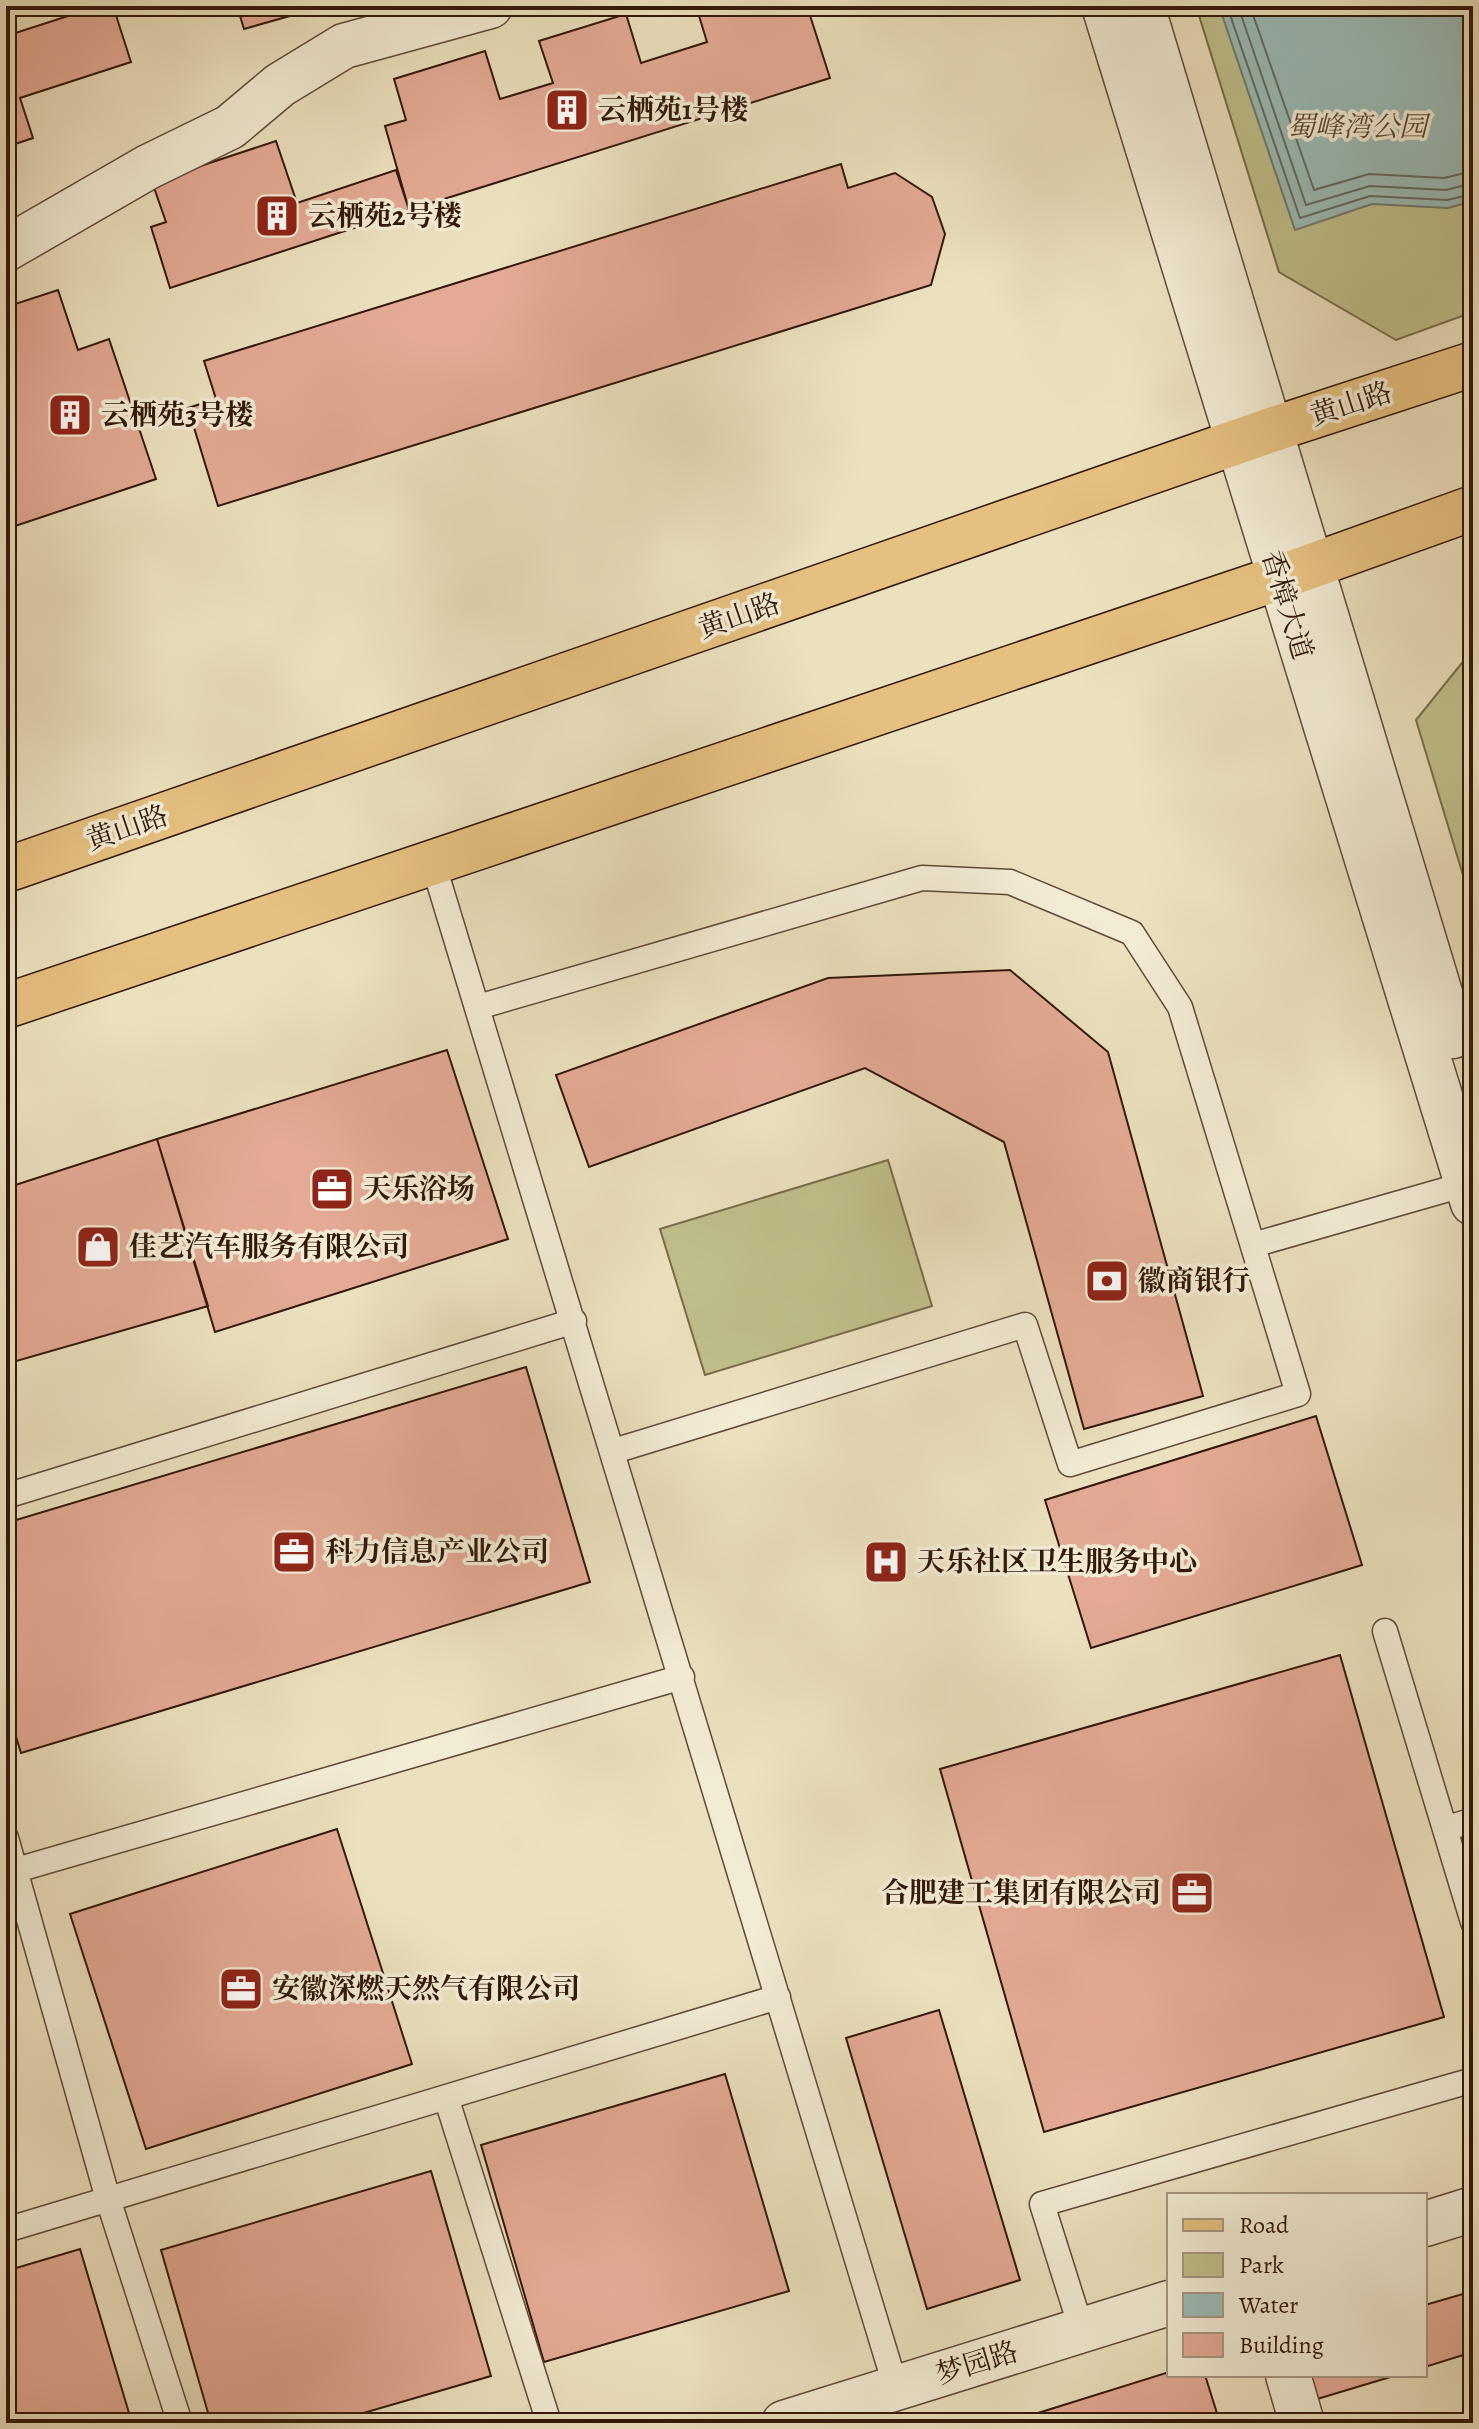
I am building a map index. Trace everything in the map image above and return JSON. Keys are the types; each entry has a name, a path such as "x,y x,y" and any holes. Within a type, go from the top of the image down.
{"main road":[{"name":"黄山路","path":"6,870 1473,364"},
{"path":"6,1006 1294,572 1473,508"}],"street":[{"path":"6,249 148,167 230,127 280,85 344,46 490,6"},
{"name":"香樟大道","path":"1104,6 1255,437"},
{"name":"香樟大道","path":"1142,6 1255,437 1471,1190"},
{"name":"香樟大道","path":"1294,572 1473,1103"},
{"path":"1427,2223 1473,2209"},
{"name":"梦园路","path":"784,2423 1167,2304"},
{"path":"1289,2377 1302,2423"}],"lane":[{"path":"433,863 896,2388"},
{"path":"478,1007 922,878 1010,882 1132,933 1180,1007 1298,1394 1070,1464 1025,1325 614,1451"},
{"path":"1253,1245 1471,1190"},
{"path":"6,1496 574,1321"},
{"path":"1385,1631 1473,1922"},
{"path":"11,1872 682,1677"},
{"path":"1445,1829 1473,1820"},
{"path":"6,1838 11,1872 108,2199 180,2423"},
{"path":"6,2230 778,1997"},
{"path":"1082,2331 1042,2204 1473,2080"},
{"path":"446,2097 549,2423"}],"green space":[{"name":"蜀峰湾公园","path":"1196,6 1473,6 1473,312 1396,340 1279,272"},
{"path":"1473,649 1473,908 1416,720"},
{"path":"888,1160 932,1306 705,1375 660,1229"}],"water":[{"name":"蜀峰湾公园","path":"1219,6 1473,6 1473,201 1448,208 1372,204 1295,230"}],"building":[{"path":"99,6 113,6 131,62 20,98 33,138 6,147 6,36"},
{"path":"237,6 325,6 244,29"},
{"name":"云栖苑1号楼","path":"696,6 807,6 830,78 409,210 385,126 406,120 394,79 485,51 500,99 553,83 539,41 626,14 641,63 707,42"},
{"name":"云栖苑2号楼","path":"276,141 297,203 396,170 409,210 170,288 151,227 166,222 152,182"},
{"path":"841,164 848,188 895,173 932,197 945,234 931,285 218,506 188,408 216,399 204,361"},
{"name":"云栖苑3号楼","path":"58,290 78,350 109,339 156,479 6,529 6,307"},
{"name":"徽商银行","path":"1010,970 1108,1052 1203,1396 1084,1429 1004,1142 865,1068 589,1167 556,1075 828,978"},
{"name":"天乐浴场","path":"447,1050 508,1239 215,1332 157,1139"},
{"name":"佳艺汽车服务有限公司","path":"157,1139 208,1306 6,1364 6,1188"},
{"name":"科力信息产业公司","path":"526,1367 590,1582 21,1753 6,1704 6,1523"},
{"path":"1316,1416 1362,1565 1091,1648 1045,1500"},
{"name":"合肥建工集团有限公司","path":"1340,1655 1444,2017 1044,2132 940,1769"},
{"name":"安徽深燃天然气有限公司","path":"337,1829 412,2064 146,2149 70,1914"},
{"path":"939,2010 1020,2280 927,2309 846,2038"},
{"path":"725,2074 789,2291 544,2362 481,2145"},
{"path":"431,2171 491,2376 329,2423 211,2423 161,2250"},
{"path":"80,2249 132,2423 6,2423 6,2271"},
{"path":"1473,2291 1473,2352 1427,2366 1427,2304"},
{"path":"1167,2373 1167,2377 1206,2377 1220,2423 1006,2423"},
{"path":"1308,2377 1390,2377 1314,2400"}],"place":[{"name":"云栖苑1号楼","path":"567,110"},
{"name":"云栖苑2号楼","path":"277,216"},
{"name":"云栖苑3号楼","path":"70,415"},
{"name":"天乐浴场","path":"332,1189"},
{"name":"佳艺汽车服务有限公司","path":"98,1247"},
{"name":"徽商银行","path":"1107,1281"},
{"name":"科力信息产业公司","path":"294,1552"},
{"name":"天乐社区卫生服务中心","path":"886,1562"},
{"name":"合肥建工集团有限公司","path":"1192,1893"},
{"name":"安徽深燃天然气有限公司","path":"241,1989"}]}
